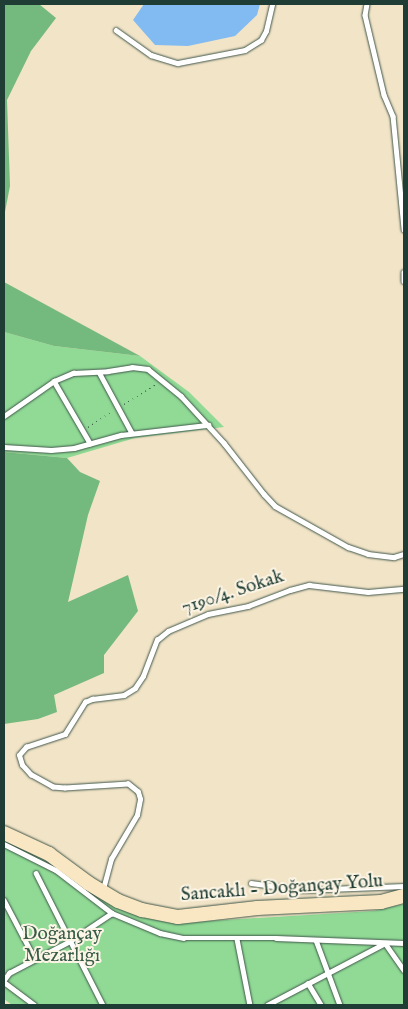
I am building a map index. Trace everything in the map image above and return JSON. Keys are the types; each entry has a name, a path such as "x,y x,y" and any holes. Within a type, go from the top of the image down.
{"street":[{"name":"Sancaklı - Doğançay Yolu","path":"4,833 49,854 102,892 118,901 142,910 178,917 257,908 388,901 404,896"}],"lane":[{"path":"116,30 151,54 178,63 245,50 262,40 272,4"},
{"path":"368,4 365,15 377,58 384,96 393,116 404,229"},
{"path":"404,272 404,281"},
{"path":"4,416 54,381 73,373 99,372 132,367 148,369 181,396 224,443 264,494 288,514 348,547 368,554 394,557 404,554"},
{"path":"99,372 132,433"},
{"path":"54,381 90,443"},
{"path":"4,447 51,450 132,433 208,425"},
{"name":"7190/4. Sokak","path":"102,892 111,859 137,815 140,799 138,792 128,784 53,787 32,775 22,765 19,755 26,747 65,734 71,729 80,708 85,702 92,699 124,695 135,688 143,676 158,640 168,631 200,617 225,609 248,606 309,585 368,592 404,589"},
{"path":"4,844 56,870 112,913 160,933 183,938 404,943"},
{"path":"36,873 103,1005"},
{"path":"251,883 303,890 404,886"},
{"path":"4,900 35,960"},
{"path":"34,1005 4,981 9,973 70,941 112,913"},
{"path":"237,939 250,1005"},
{"path":"316,940 340,1005"},
{"path":"385,943 404,970"},
{"path":"266,1005 385,943"},
{"path":"308,983 321,1005"}],"green space":[{"path":"4,4 39,4 56,18 31,51 7,100 10,186 4,217"},
{"path":"4,282 140,356 54,346 4,332"},
{"path":"4,332 54,346 140,356 189,392 224,427 135,438 67,458 4,452"},
{"path":"4,452 67,458 80,472 100,481 88,515 68,602 128,575 138,611 104,655 104,673 54,695 57,712 38,719 4,724"},
{"name":"Doğançay Mezarlığı","path":"4,840 53,862 97,897 130,912 175,923 373,911 404,904 404,1005 12,1005 4,999"}],"water":[{"path":"144,4 260,4 257,15 235,36 188,46 155,45 133,20"}]}
